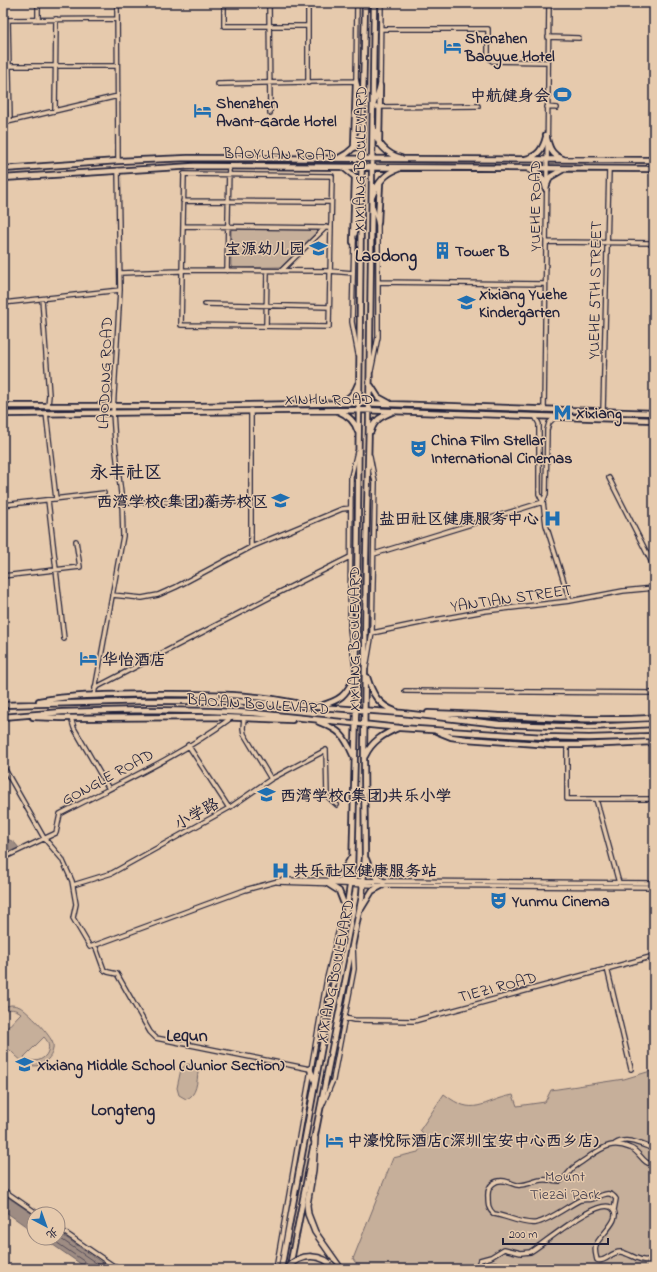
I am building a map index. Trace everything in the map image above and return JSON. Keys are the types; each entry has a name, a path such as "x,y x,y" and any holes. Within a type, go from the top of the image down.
{"highway":[{"path":"315,1138 313,1170 307,1205 311,1224 341,1269"},
{"path":"286,1269 297,1260 311,1256 326,1260 336,1269"},
{"path":"312,1269 322,1269"}],"main road":[{"name":"XIXIANG BOULEVARD","path":"281,1269 347,910 352,855 356,710 361,202 365,3"},
{"name":"XIXIANG BOULEVARD","path":"290,1269 319,1112 359,914 365,857 364,757 366,559 370,381 374,3"},
{"path":"354,148 356,81"},
{"path":"379,144 380,86"},
{"path":"372,124 379,144 386,152 408,160"},
{"path":"337,159 354,148 359,141 363,126"},
{"path":"546,135 552,153 559,157 573,160"},
{"path":"520,160 540,152 546,135"},
{"name":"BAOYUAN ROAD","path":"3,169 188,158 362,160 654,160"},
{"path":"327,159 331,163 327,167"},
{"name":"BAOYUAN ROAD","path":"3,178 183,166 654,169"},
{"path":"343,167 355,177 361,202"},
{"path":"371,201 383,178 393,170 409,167"},
{"path":"517,168 539,173 544,179 546,189"},
{"path":"546,189 548,180 553,174 561,170 569,169"},
{"path":"353,242 355,177"},
{"path":"378,224 380,182"},
{"path":"335,404 352,396 360,379"},
{"path":"370,381 378,397 384,401 394,404"},
{"name":"XINHU ROAD","path":"3,414 251,408 359,403 654,413"},
{"name":"XINHU ROAD","path":"3,406 113,406 369,410 654,420"},
{"path":"336,410 352,420 359,438"},
{"path":"369,436 372,425 376,420 395,411"},
{"path":"366,673 372,691 378,700 392,710 402,713 447,713 553,719 654,718"},
{"path":"3,704 18,704 67,696 219,694 273,698 314,707 340,699 347,691 356,675"},
{"name":"BAO'AN BOULEVARD","path":"18,704 209,701 365,710 499,724 546,727 654,724"},
{"name":"BAO'AN BOULEVARD","path":"3,718 62,712 167,710 254,713 400,728 544,737 589,738 654,736"},
{"path":"3,721 14,717 244,718 271,720 313,720 337,730 346,740 354,756"},
{"path":"364,757 375,741 385,734 400,728"},
{"path":"432,730 446,735 466,739 567,745 654,742"},
{"path":"347,910 339,891 328,882 342,873 349,863 352,855"},
{"path":"359,914 372,891 384,883 370,869 365,857"},
{"path":"310,1069 315,1081"},
{"path":"3,1268 7,1269"}],"street":[{"path":"38,3 38,20"},
{"path":"117,3 118,161"},
{"path":"224,3 224,26 308,26"},
{"path":"269,3 270,113"},
{"path":"308,3 308,82"},
{"path":"357,3 356,81 363,102"},
{"path":"381,3 380,86 373,107 478,106"},
{"name":"YUEHE ROAD","path":"544,410 546,135 549,3"},
{"path":"3,20 117,19"},
{"path":"8,20 10,121"},
{"path":"55,111 56,20"},
{"path":"381,29 488,29 488,56 492,61 548,62"},
{"path":"548,37 579,38"},
{"path":"3,66 117,66"},
{"path":"218,84 356,81"},
{"path":"3,123 118,96"},
{"path":"547,108 558,108"},
{"path":"227,271 229,166"},
{"name":"YUEHE 5TH STREET","path":"603,411 609,169"},
{"name":"LAODONG ROAD","path":"94,695 123,536 122,502 112,412 120,290 118,170"},
{"path":"184,174 229,175 332,176 329,327 181,325 184,174"},
{"path":"370,381 378,337 378,224 371,201"},
{"path":"183,202 331,202"},
{"path":"360,362 352,322 353,242 361,202"},
{"path":"183,226 330,228"},
{"path":"281,271 326,228"},
{"path":"546,242 654,243"},
{"path":"120,273 182,270 353,273"},
{"path":"266,326 268,271"},
{"path":"378,282 546,284"},
{"path":"3,303 120,290"},
{"path":"42,299 49,395 48,406"},
{"path":"205,304 329,307"},
{"path":"251,408 251,547"},
{"path":"46,413 56,499"},
{"path":"535,416 539,424 539,494 543,502 546,525 570,601"},
{"path":"543,502 546,494 546,430 549,423 555,417"},
{"path":"356,675 350,629 351,477 359,445"},
{"path":"366,673 372,633 375,482 368,449"},
{"path":"609,478 654,567"},
{"path":"3,505 104,493"},
{"path":"48,500 64,639"},
{"path":"122,502 251,502"},
{"path":"374,554 543,502"},
{"path":"112,595 142,598 158,595 196,578 251,547 342,509 351,508"},
{"path":"3,576 80,567 76,541"},
{"path":"96,688 350,557"},
{"name":"YANTIAN STREET","path":"372,633 486,611 570,601 624,591 654,588"},
{"path":"405,691 654,693"},
{"path":"71,718 74,728 109,789"},
{"name":"GONGLE ROAD","path":"3,858 56,833 60,814 163,761 231,718"},
{"path":"244,718 244,734 271,779"},
{"path":"188,745 228,808"},
{"path":"567,745 568,799 654,799"},
{"name":"小学路","path":"73,885 112,874 228,808 271,779 326,750 327,796 337,805"},
{"path":"3,766 44,838 62,859 73,885 76,904 72,918 90,946 245,890 276,882 654,883"},
{"path":"596,799 619,883"},
{"path":"384,883 654,887"},
{"path":"276,1269 310,1069 332,955 338,933 347,910"},
{"path":"319,1112 333,1080 354,969 353,942"},
{"path":"95,945 104,970 117,974 150,1032 156,1038 310,1069"},
{"name":"TIEZI ROAD","path":"344,1018 354,1020 414,1021 654,956"},
{"path":"607,968 631,1069"},
{"path":"654,1148 623,1140 603,1147 573,1168 564,1179 560,1181 542,1180 518,1186 506,1181 494,1183 487,1190 488,1207 494,1214 524,1222 537,1222 582,1200 594,1199 607,1193 614,1195 616,1199 614,1210 616,1215 614,1221 601,1236 596,1246 595,1252 597,1260 604,1260 617,1252 622,1252 642,1260 652,1260 654,1258"},
{"path":"615,1144 634,1149 649,1165 654,1165"},
{"path":"3,1190 26,1206"},
{"path":"507,1269 495,1264 481,1267 478,1263 480,1260 491,1257 504,1249 521,1253 530,1252 586,1213 606,1205 612,1207 614,1210"},
{"path":"66,1233 118,1269"}],"green space":[{"path":"231,230 318,231 281,267 232,268"},
{"path":"14,1005 20,1007 44,1030 53,1044 52,1053 46,1061 40,1065 28,1065 17,1057 3,1043 3,1032 21,1013 12,1009 3,1011 3,1007","holes":["44,1037 48,1042 48,1052 41,1059 36,1061 24,1057"]},
{"path":"187,1064 194,1065 198,1072 197,1084 194,1092 186,1099 179,1095 177,1088 181,1069"},
{"name":"Mount Tiezai Park","path":"654,1070 654,1269 360,1269 353,1259 393,1158 418,1152 428,1138 420,1130 444,1094 463,1105 471,1106 478,1106 513,1095 517,1106 545,1102 551,1090 624,1079"}],"water":[{"path":"3,839 12,841 19,849 3,856"},
{"path":"3,1194 26,1210 26,1226 3,1210"},
{"path":"66,1238 111,1269 88,1269 55,1246 66,1246"}],"place":[{"name":"Shenzhen Baoyue Hotel","path":"452,46"},
{"name":"中航健身会","path":"563,95"},
{"name":"Shenzhen Avant-Garde Hotel","path":"203,111"},
{"name":"宝源幼儿园","path":"318,248"},
{"name":"Tower B","path":"442,250"},
{"name":"Xixiang Yuehe Kindergarten","path":"466,302"},
{"name":"Xixiang","path":"563,412"},
{"name":"China Film Stellar International Cinemas","path":"418,448"},
{"name":"西湾学校(集团)蘅芳校区","path":"281,501"},
{"name":"盐田社区健康服务中心","path":"552,518"},
{"name":"华怡酒店","path":"89,659"},
{"name":"西湾学校(集团)共乐小学","path":"267,795"},
{"name":"共乐社区健康服务站","path":"280,870"},
{"name":"Yunmu Cinema","path":"499,900"},
{"name":"Xixiang Middle School (Junior Section)","path":"24,1064"},
{"name":"中濠悦际酒店(深圳宝安中心西乡店)","path":"334,1140"}],"district":[{"name":"Laodong","path":"386,255"},
{"name":"永丰社区","path":"126,472"},
{"name":"Lequn","path":"187,1035"},
{"name":"Longteng","path":"123,1109"}]}
